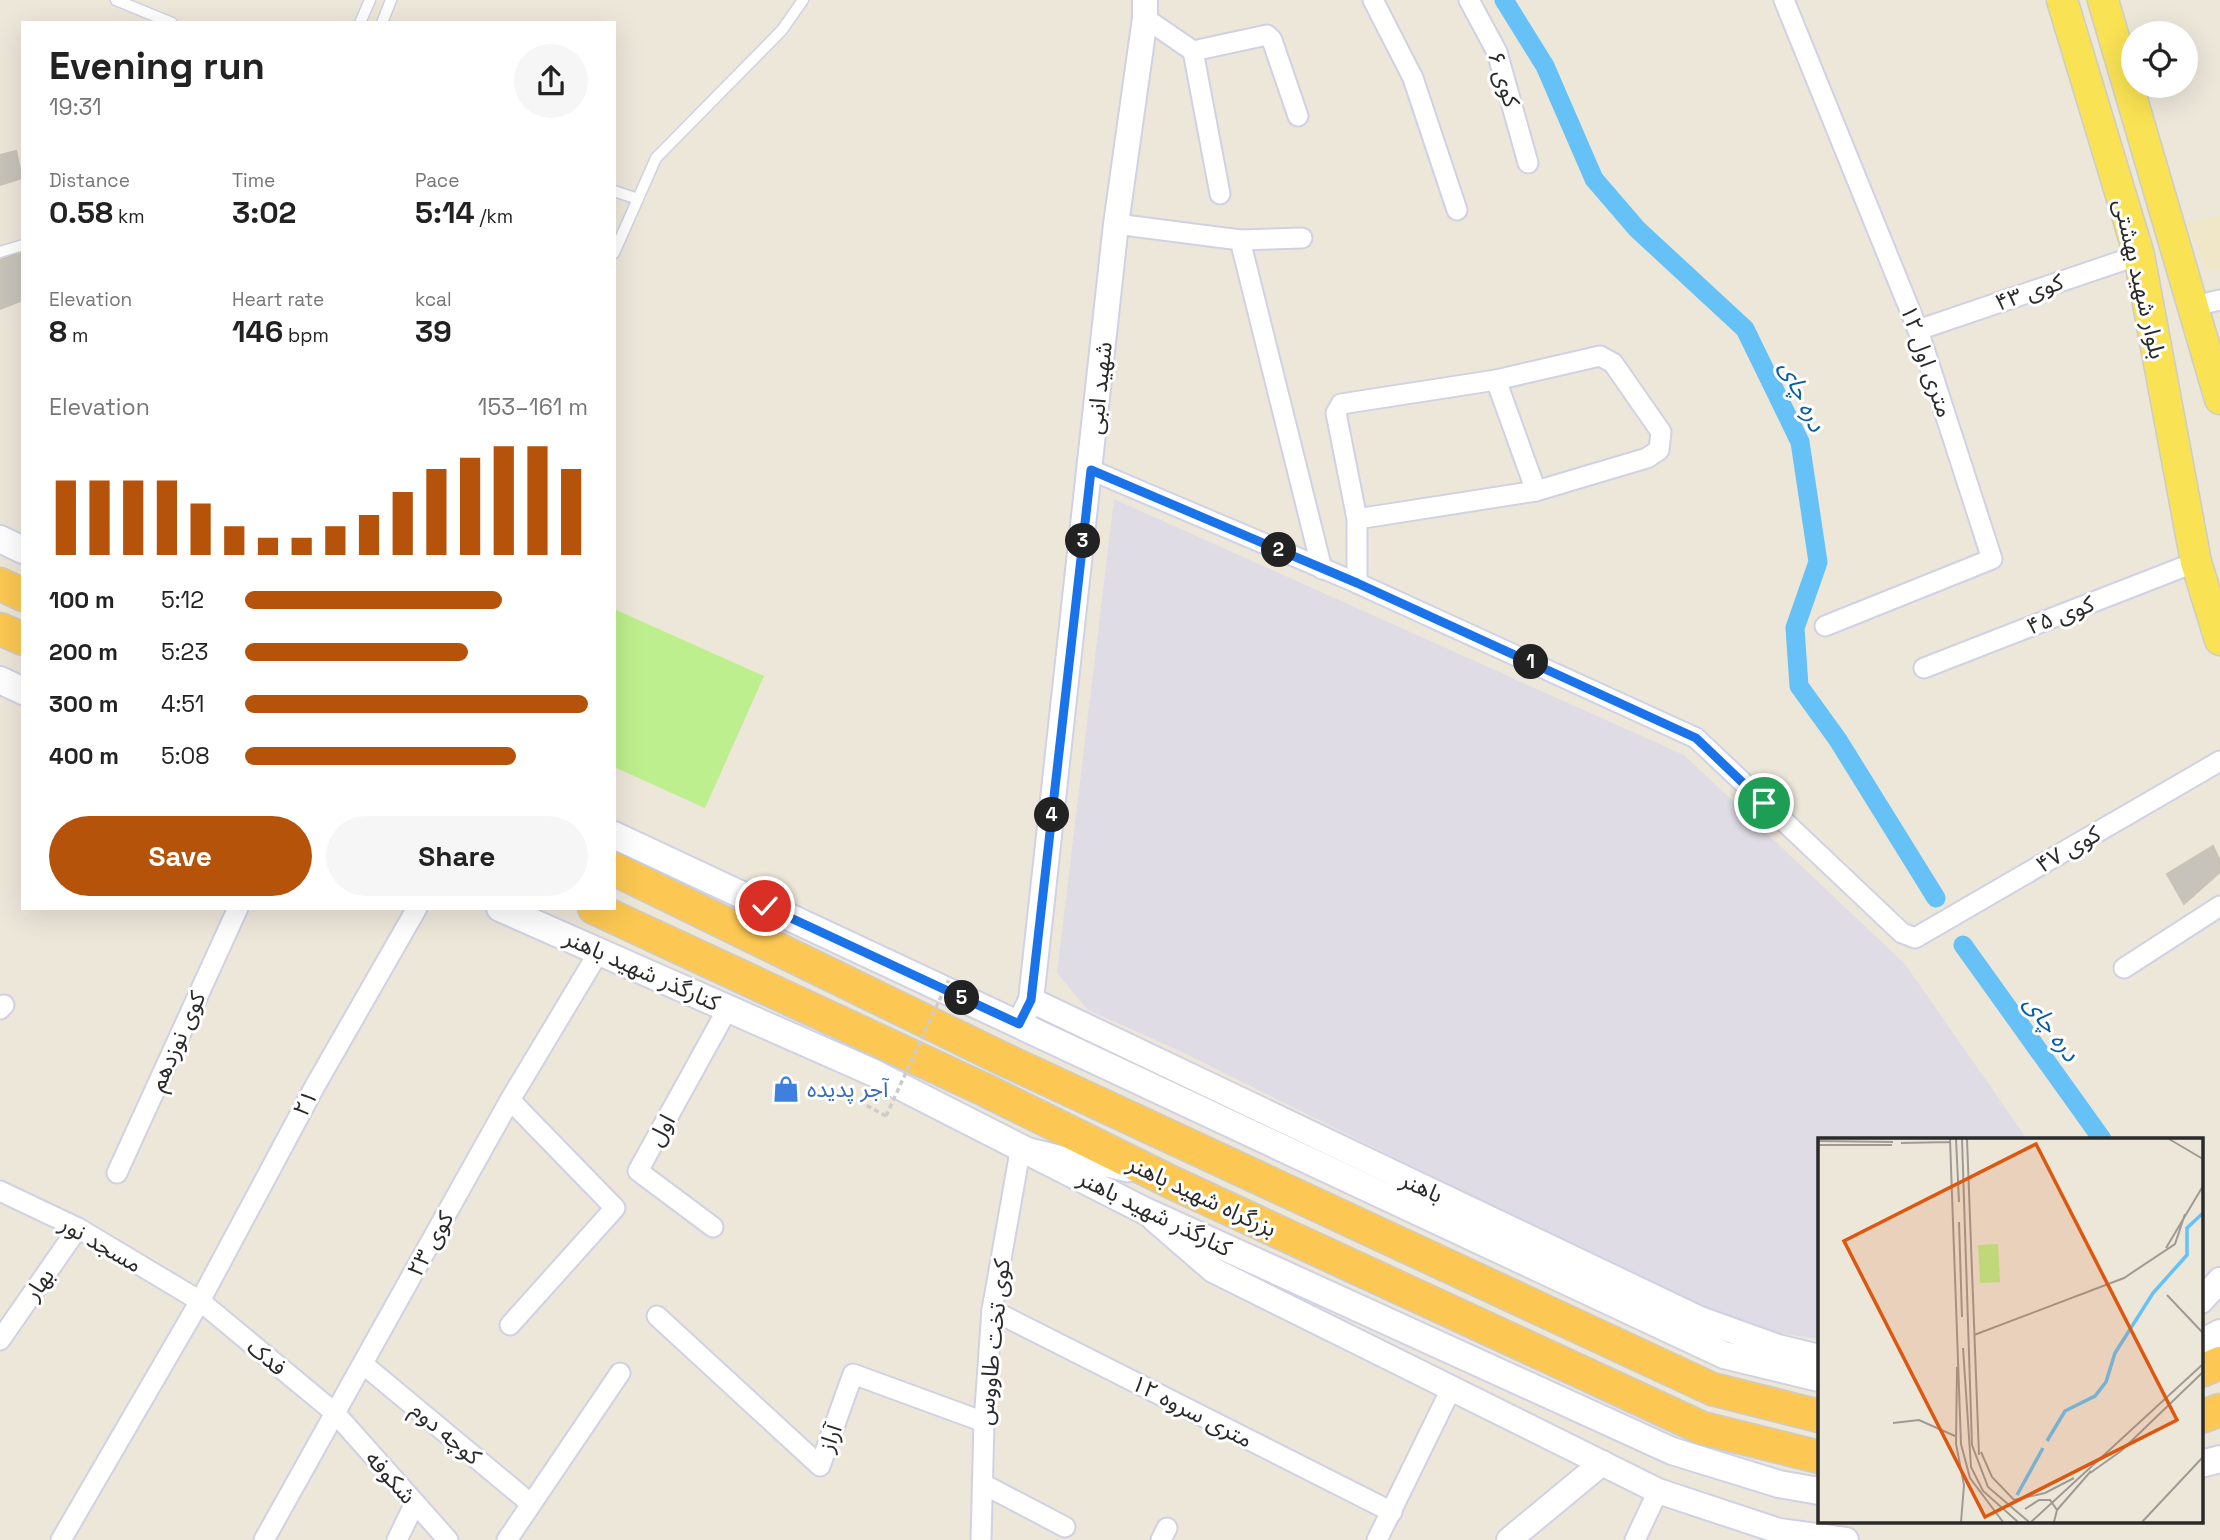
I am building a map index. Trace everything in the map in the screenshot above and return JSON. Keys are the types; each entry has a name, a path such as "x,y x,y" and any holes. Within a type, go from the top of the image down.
{"highway":[{"path":"0,584 21,594"},
{"path":"0,629 21,638"},
{"name":"بزرگراه شهید باهنر","path":"619,870 1013,1064 1712,1389 1818,1416"},
{"name":"بزرگراه شهید باهنر","path":"598,910 985,1090 1173,1183 1702,1428 1818,1457"},
{"path":"2202,1371 2220,1363"},
{"path":"2202,1417 2220,1410"}],"main road":[{"name":"بلوار شهید بهشتی","path":"2062,0 2139,255 2196,562 2220,640"},
{"name":"بلوار شهید بهشتی","path":"2102,0 2207,303 2220,399"},
{"path":"0,539 21,549"},
{"path":"0,680 21,690"},
{"path":"616,836 1724,1355 1818,1378"},
{"name":"کنارگذر شهید باهنر","path":"505,910 874,1073 1143,1210 1672,1451 1779,1484 1818,1491"},
{"path":"2202,1342 2220,1333"},
{"path":"2202,1464 2220,1459"}],"street":[{"path":"1373,0 1413,78 1457,210"},
{"name":"کوی ۶","path":"1469,0 1497,52 1528,163"},
{"name":"۱۲ متری اول","path":"1784,0 1918,330 1992,559 1825,626"},
{"path":"1145,9 1193,51 1220,194"},
{"name":"شهید انبی","path":"1019,1024 1031,1000 1116,224 1145,9"},
{"path":"1193,51 1267,36 1272,40 1298,116"},
{"path":"1116,224 1240,240 1302,238"},
{"path":"1240,240 1322,569"},
{"name":"کوی ۴۳","path":"1918,330 2139,255"},
{"path":"1091,470 1357,583 1357,519 1336,413 1341,404 1496,380 1600,356 1607,358 1661,432 1659,450 1647,458 1536,492 1357,519"},
{"path":"1496,380 1536,492"},
{"name":"کوی ۴۵","path":"1924,668 2196,562"},
{"name":"کوی ۴۷","path":"1357,583 1696,738 1902,933 1915,938 2220,761"},
{"path":"2124,968 2220,906"},
{"name":"کوی نوزدهم","path":"117,1173 236,910"},
{"name":"۲۱","path":"61,1540 200,1301 315,1086 416,910"},
{"name":"کوی ۲۳","path":"264,1540 510,1100 600,950"},
{"name":"باهنر","path":"1031,1000 1700,1319 1778,1347 1818,1357"},
{"name":"اول","path":"713,1227 638,1171 728,1008"},
{"path":"510,1100 615,1208 510,1325"},
{"path":"1021,1146 1173,1183"},
{"name":"کوی تخت طاووس","path":"981,1540 984,1422 992,1310 1021,1146"},
{"name":"مسجد نور","path":"0,1191 78,1228 200,1301"},
{"path":"1143,1210 1213,1270 1658,1491 1779,1531 1846,1540"},
{"name":"بهار","path":"0,1340 78,1228"},
{"path":"2202,1300 2220,1280"},
{"name":"فدک","path":"200,1301 335,1413"},
{"name":"۱۲ متری سروه","path":"992,1310 1392,1512"},
{"name":"آراز","path":"657,1317 820,1466 853,1374 984,1422"},
{"name":"کوچه دوم","path":"363,1364 530,1503"},
{"path":"507,1540 620,1373"},
{"path":"1377,1540 1451,1389"},
{"name":"شکوفه","path":"335,1413 448,1540"},
{"path":"1509,1540 1602,1464"},
{"path":"983,1483 1065,1527"},
{"path":"1635,1540 1658,1491"},
{"path":"397,1540 415,1503"}],"lane":[{"path":"116,0 167,21"},
{"path":"361,21 370,0"},
{"path":"383,21 391,0"},
{"path":"616,248 656,158 782,30 803,0"},
{"path":"616,192 638,199"},
{"path":"0,252 21,246"}],"path":[{"path":"862,1103 886,1116 950,977"}],"shaded area":[{"path":"2220,215 2220,270 2207,270 2186,223"},
{"path":"1114,499 1684,755 1905,964 2026,1138 1818,1138 1818,1339 1747,1328 1635,1277 1182,1052 1088,1010 1057,973"}],"green space":[{"path":"616,610 764,676 705,808 616,768"}],"building":[{"path":"16,151 21,178 0,185 0,155"},
{"path":"21,253 21,301 0,309 0,260"},
{"path":"2213,846 2220,861 2220,872 2184,904 2167,874"}],"waterway":[{"name":"دره چای","path":"1504,0 1545,66 1594,179 1637,229 1745,329 1800,442 1818,562 1795,628 1799,686 1838,740 1936,898"},
{"name":"دره چای","path":"1963,945 2101,1138"}],"place":[{"name":"آجر پدیده","path":"786,1089"}],"route":[{"path":"765,906 1019,1024 1031,1000 1091,470 1357,583 1696,738 1764,803"}]}
